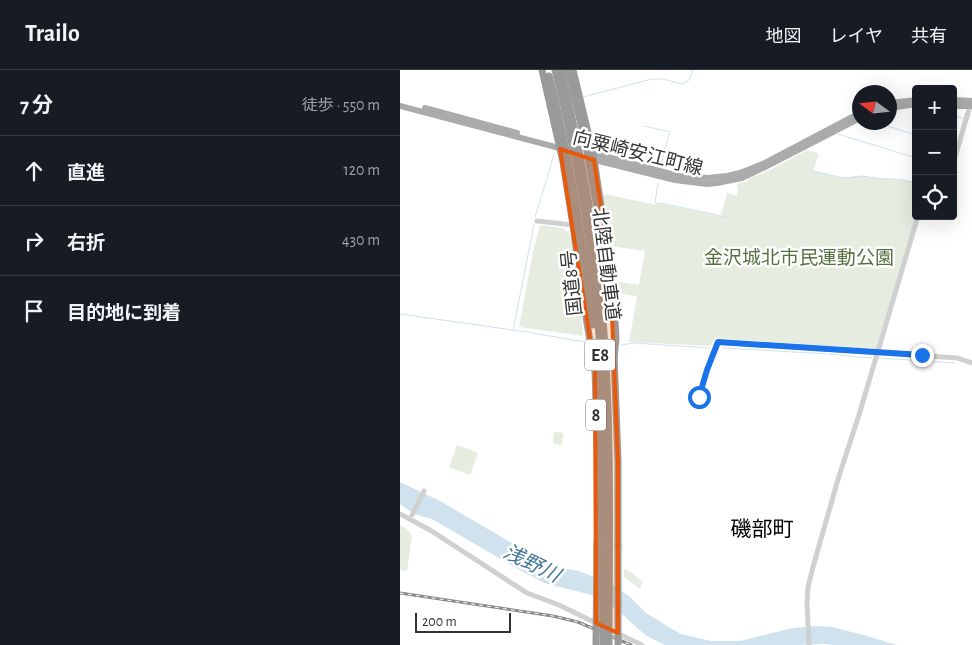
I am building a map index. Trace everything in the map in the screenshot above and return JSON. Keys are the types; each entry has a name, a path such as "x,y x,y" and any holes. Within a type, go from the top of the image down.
{"highway":[{"path":"542,70 560,146 595,371"},
{"name":"北陸自動車道","path":"555,70 578,175 590,252 598,323 603,439 603,645"},
{"name":"北陸自動車道","path":"560,70 575,131 590,209 603,319 609,438 609,645"},
{"name":"国道8号","path":"568,70 585,141 603,242 609,297 614,358 618,461 618,645"},
{"path":"573,70 593,156 612,275 616,339 614,358"},
{"name":"国道8号","path":"548,73 567,155 580,225 588,286 595,371 599,508 596,645"}],"main road":[{"path":"897,102 912,100"},
{"name":"向粟崎安江町線","path":"400,101 675,180 707,184 742,178 852,122"},
{"path":"957,101 971,105"},
{"path":"897,107 912,105"},
{"path":"957,106 971,105"},
{"name":"向粟崎安江町線","path":"400,106 560,146"},
{"name":"向粟崎安江町線","path":"593,156 678,176 701,178 727,176 765,163 852,117"}],"street":[{"path":"957,151 971,105"},
{"path":"809,645 807,603 813,567 917,220"},
{"path":"537,221 573,225"},
{"path":"699,397 718,342 957,358 972,363"},
{"path":"412,515 424,490"},
{"path":"400,514 430,530 527,592 559,605 642,645"}],"highlighted area":[{"path":"560,149 594,160 610,266 618,461 618,633 596,623 595,371"}],"green space":[{"name":"金沢城北市民運動公園","path":"807,150 819,154 813,171 843,178 862,176 912,182 912,220 915,220 876,349 715,338 711,346 629,342 637,296 616,293 615,281 639,285 645,251 610,246 602,197 604,194 721,216 727,193 737,196 737,184 770,170"},
{"path":"540,225 563,228 570,234 577,272 583,336 519,327"},
{"path":"554,432 563,433 562,445 553,443"},
{"path":"457,445 478,453 470,475 449,467"},
{"path":"400,525 407,529 412,536 407,571 400,570"},
{"path":"624,569 643,582 640,589 624,577"}],"water":[{"name":"浅野川","path":"400,482 440,501 551,566 579,571 610,583 629,596 646,613 681,634 711,641 740,641 793,628 817,626 831,627 897,645 665,645 647,636 604,600 544,583 432,519 414,514 400,504"}],"waterway":[{"path":"583,97 652,79 662,79 683,84 689,80 693,70"},
{"path":"957,116 964,119"},
{"path":"644,126 670,132 661,167"},
{"path":"897,129 912,134"},
{"path":"838,134 912,157"},
{"path":"535,217 554,153"},
{"path":"813,171 844,178 862,176 912,182"},
{"path":"658,183 655,203 731,218"},
{"path":"513,330 534,225"},
{"path":"400,314 585,342"},
{"path":"621,345 634,343 710,348"},
{"path":"723,348 871,358"},
{"path":"879,358 955,363"},
{"path":"506,610 561,619 593,629"},
{"path":"621,642 628,645"}],"railway":[{"path":"400,593 553,616 578,622 631,645"}],"district":[{"name":"磯部町","path":"762,529"}],"route":[{"path":"699,397 718,342 922,355"}]}
